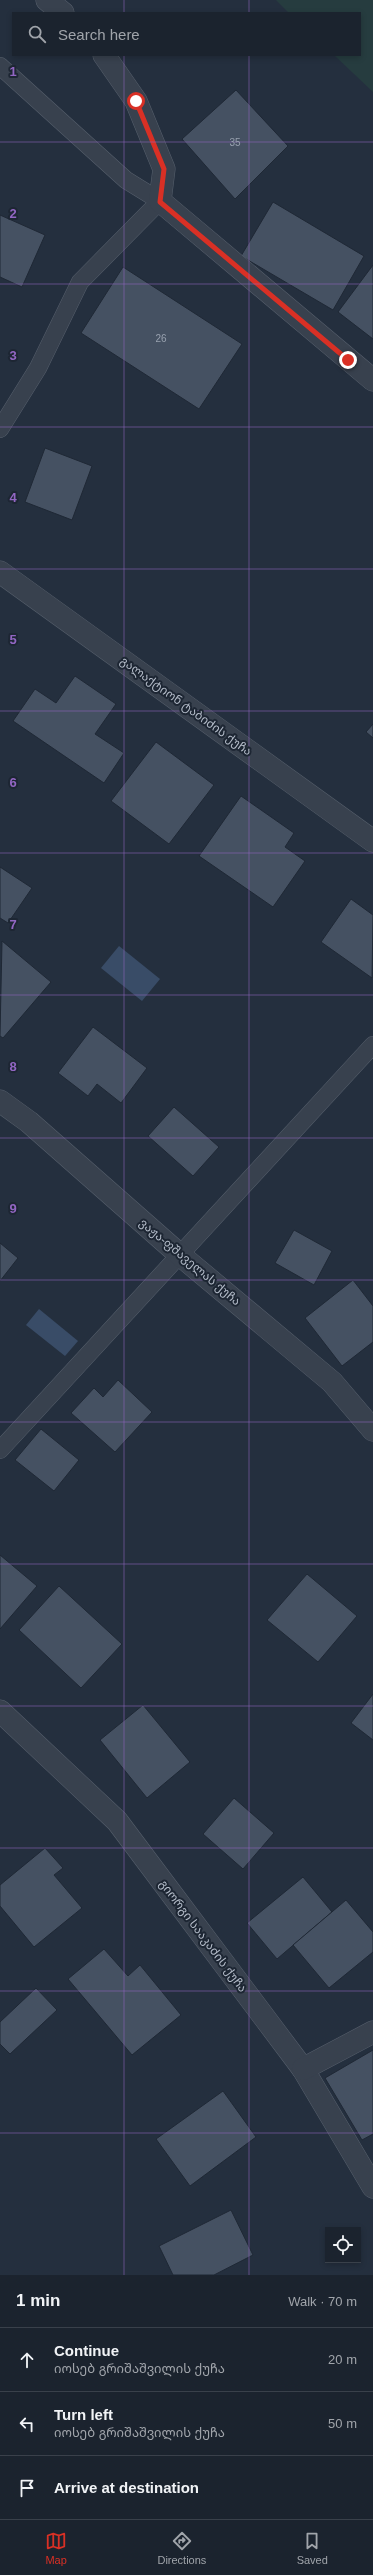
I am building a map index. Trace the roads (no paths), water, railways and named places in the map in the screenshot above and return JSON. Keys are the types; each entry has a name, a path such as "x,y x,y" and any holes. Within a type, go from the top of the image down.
{"street":[{"path":"47,0 62,12"},
{"path":"105,56 136,101 164,169 160,202 373,380"},
{"name":"გალაქტიონ ტაბიძის ქუჩა","path":"0,572 373,840"},
{"name":"ვაჟა-ფშაველას ქუჩა","path":"0,1101 29,1122 180,1255 332,1382 373,1430"},
{"name":"გიორგი სააკაძის ქუჩა","path":"0,1711 117,1821 303,2069 373,2187"},
{"path":"303,2069 373,2032"}],"lane":[{"path":"0,66 126,180 160,202 80,282 38,368 0,429"},
{"path":"0,1450 373,1045"}],"water":[{"path":"119,946 160,979 142,1001 101,968"},
{"path":"39,1309 78,1341 65,1356 26,1325"}]}
